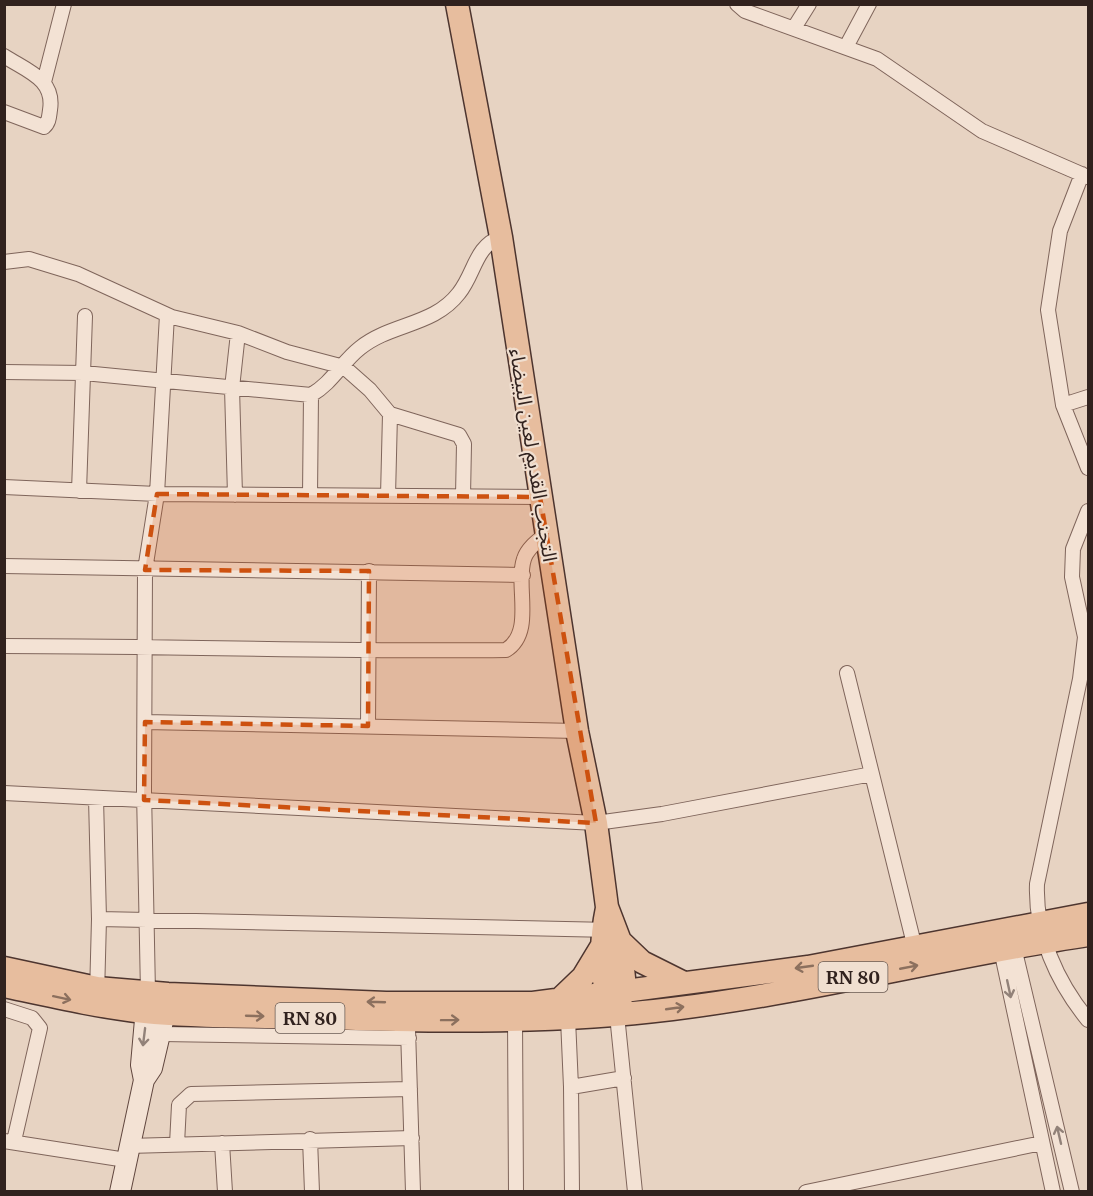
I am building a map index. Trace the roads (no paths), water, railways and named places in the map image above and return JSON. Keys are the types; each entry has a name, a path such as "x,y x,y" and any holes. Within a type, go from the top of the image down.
{"main road":[{"name":"التجنب القديم لعين البيضاء","path":"457,4 501,237 577,731 596,823 610,936"},
{"name":"RN 80","path":"158,1009 508,1005 617,1015 748,997 1042,932 1089,914"},
{"name":"RN 80","path":"1042,932 1089,935"},
{"path":"610,936 642,962 684,983"},
{"path":"610,936 617,1015"},
{"path":"564,1009 610,936"},
{"name":"RN 80","path":"4,968 96,996 158,1009 288,1027 408,1030 515,1019 564,1009 614,992 808,967 915,948 1005,939"},
{"name":"RN 80","path":"4,986 96,996"},
{"path":"144,1080 141,1065 158,1009"},
{"path":"120,1191 144,1080 152,1068 158,1009"}],"street":[{"path":"44,82 64,4"},
{"path":"737,4 745,10 877,59 982,131 1085,176 1060,231 1048,310 1063,405 1089,468"},
{"path":"794,28 809,4"},
{"path":"846,47 869,4"},
{"path":"4,56 44,82 51,96 46,126 4,112"},
{"path":"4,372 84,373 311,395 330,381 360,348 369,342 446,308 461,291 481,250 490,240 501,237"},
{"path":"4,262 28,259 78,274 167,315 238,333 287,352 344,367 370,390 390,414 459,435 464,444 463,496"},
{"path":"158,1009 147,922 144,722 146,570 157,494 167,315"},
{"path":"79,491 85,316"},
{"path":"235,495 232,388 238,333"},
{"path":"310,495 311,395"},
{"path":"1063,405 1089,396"},
{"path":"388,496 390,414"},
{"path":"4,487 157,494 540,497"},
{"path":"1089,511 1073,549 1072,577 1085,637 1080,679 1037,884 1042,932 1064,985 1089,1020"},
{"path":"4,646 145,646 369,652 506,650 517,639 521,622 524,559 533,545 546,534"},
{"path":"4,566 522,575"},
{"path":"368,726 369,571"},
{"path":"847,673 915,948"},
{"path":"144,722 577,731"},
{"path":"4,793 596,823 662,814 872,774"},
{"path":"96,798 99,919 96,996"},
{"path":"99,919 610,936"},
{"path":"1005,939 1042,1143 1053,1191"},
{"path":"1005,939 1072,1191"},
{"path":"4,1009 32,1018 40,1028 9,1141 127,1153 177,1144 412,1138"},
{"path":"564,1009 571,1087 572,1191"},
{"path":"617,1015 635,1191"},
{"path":"515,1019 516,1191"},
{"path":"408,1030 413,1191"},
{"path":"571,1087 624,1078"},
{"path":"177,1144 179,1105 191,1094 410,1089"},
{"path":"310,1139 312,1191"},
{"path":"222,1143 225,1191"},
{"path":"806,1191 1042,1143"}]}
